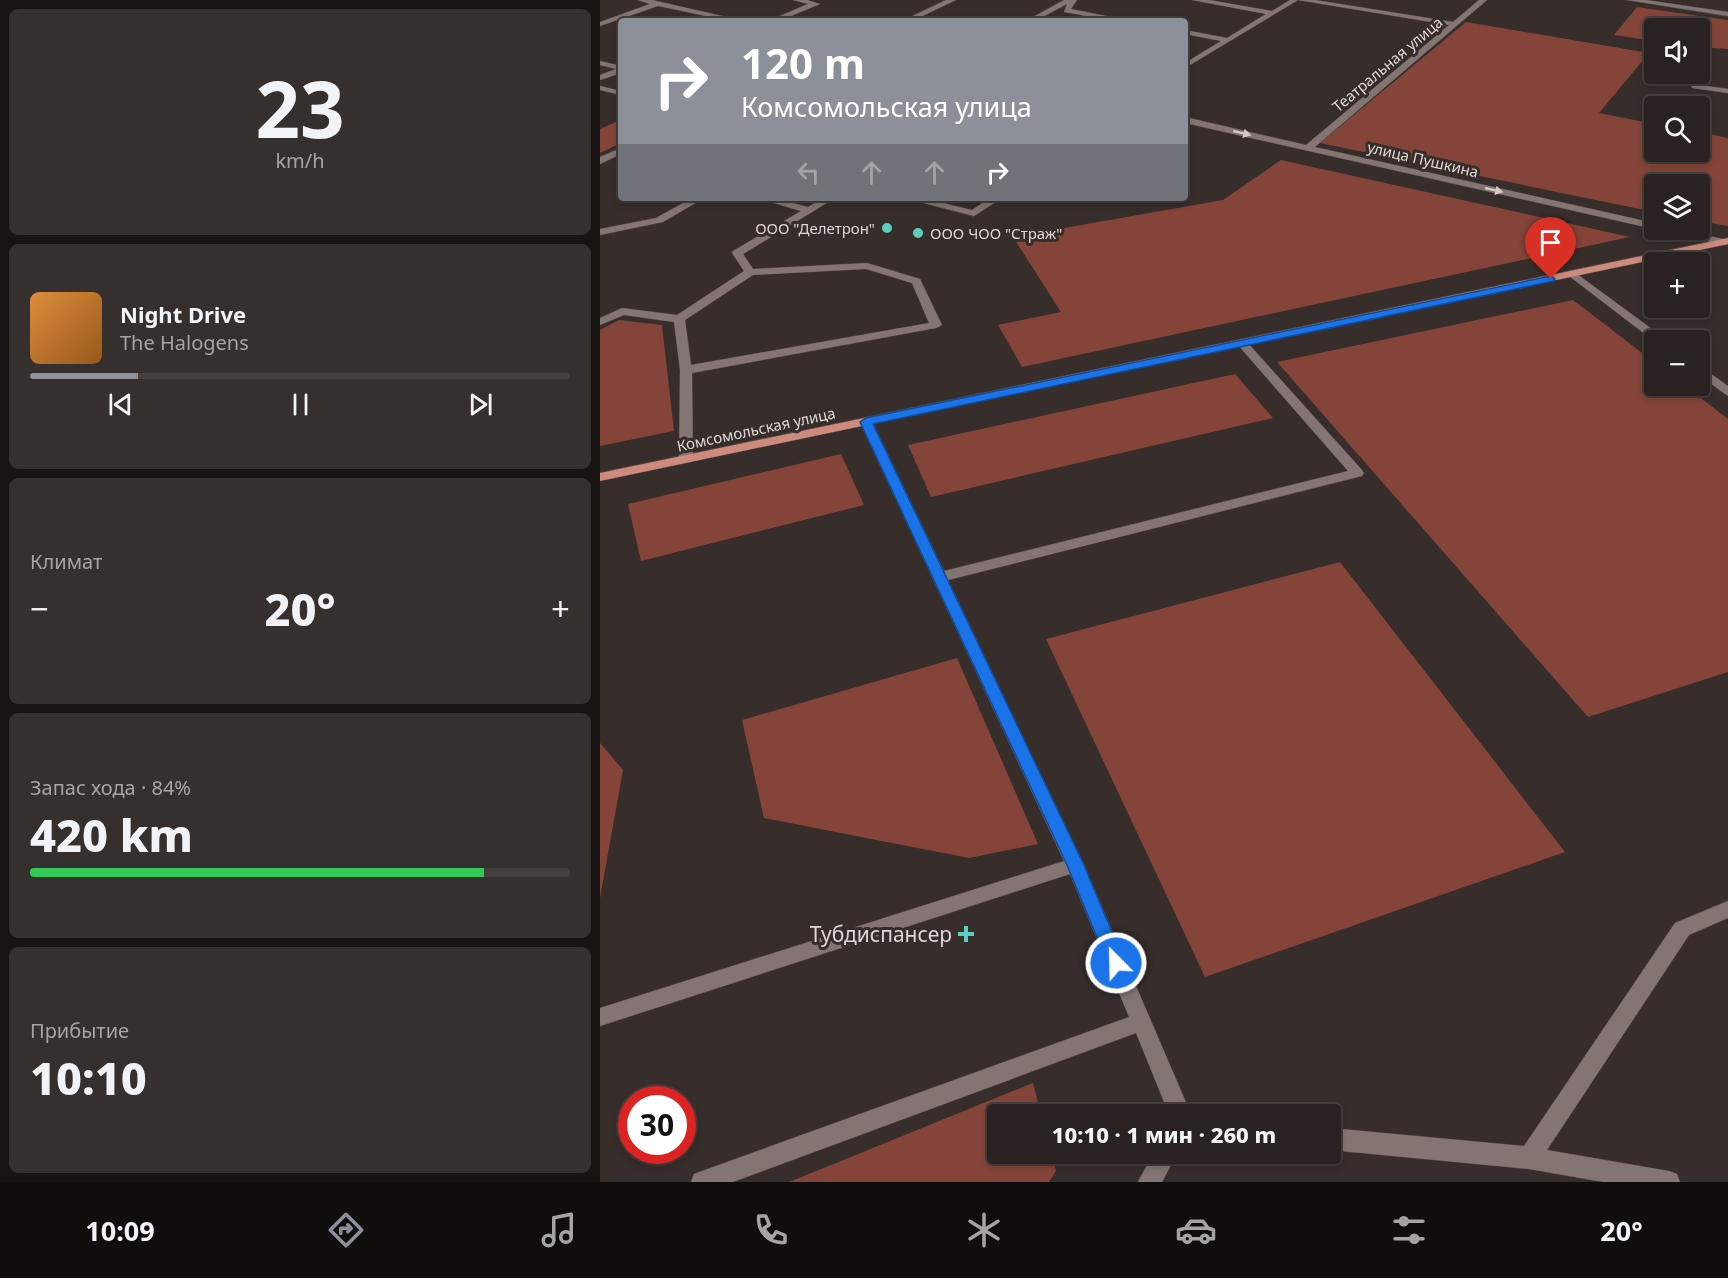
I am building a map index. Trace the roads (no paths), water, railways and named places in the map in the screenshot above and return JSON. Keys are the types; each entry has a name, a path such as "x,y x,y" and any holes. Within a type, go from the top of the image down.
{"main road":[{"name":"Комсомольская улица","path":"600,477 1726,242"}],"street":[{"path":"642,0 726,18"},
{"path":"780,18 816,4 797,0"},
{"path":"913,18 952,0"},
{"path":"1036,18 1071,0"},
{"path":"1071,0 1067,10 1111,18"},
{"path":"1196,0 1273,13"},
{"path":"1188,64 1295,0"},
{"path":"1302,0 1454,24"},
{"name":"Театральная улица","path":"1308,148 1483,0"},
{"path":"1631,0 1728,14"},
{"path":"600,24 657,3"},
{"path":"1188,33 1228,40"},
{"path":"600,63 618,68"},
{"path":"600,78 618,70"},
{"path":"1695,86 1728,91"},
{"path":"600,88 618,92"},
{"name":"улица Пушкина","path":"1188,121 1644,224"},
{"path":"603,160 618,153"},
{"path":"603,160 618,162"},
{"path":"600,232 658,219 693,201"},
{"path":"772,201 809,210"},
{"path":"750,272 737,253 825,201"},
{"path":"922,201 974,213 992,201"},
{"path":"1710,239 1726,242"},
{"path":"600,322 622,311 680,318 750,272 867,266 916,281 936,325 686,370"},
{"path":"1573,274 1647,330"},
{"path":"680,318 686,370 686,459"},
{"path":"939,577 1357,473 1242,343"},
{"path":"1710,378 1728,392"},
{"path":"866,422 1075,865 1176,1104"},
{"path":"600,1017 1075,865"},
{"path":"1529,1158 1682,929 1728,909"},
{"path":"702,1182 1141,1022"},
{"path":"1341,1140 1529,1158 1669,1182"},
{"path":"1149,1182 1160,1164"}],"place":[{"name":"ООО \"Делетрон\"","path":"887,228"},
{"name":"ООО ЧОО \"Страж\"","path":"918,233"},
{"name":"Тубдиспансер","path":"966,934"}]}
